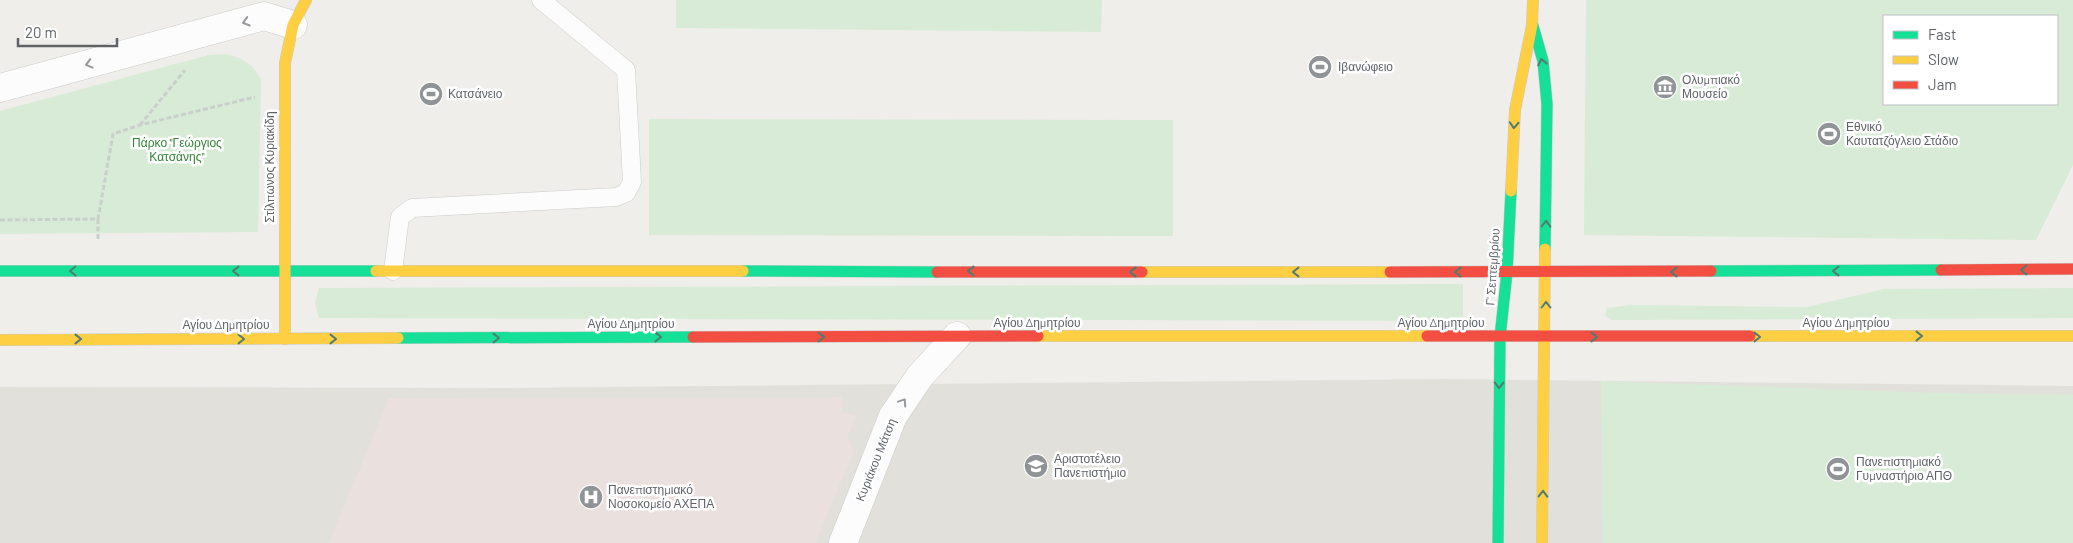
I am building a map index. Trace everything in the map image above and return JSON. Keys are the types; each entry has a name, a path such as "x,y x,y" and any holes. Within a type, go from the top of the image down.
{"main road":[{"name":"Στίλπωνος Κυριακίδη","path":"284,339 283,90 286,50 293,25 306,0"},
{"name":"Γ' Σεπτεμβρίου","path":"1498,543 1500,336 1507,272 1515,110 1532,26 1533,0"},
{"name":"Γ' Σεπτεμβρίου","path":"1532,26 1543,61 1547,104 1546,337 1542,543"},
{"path":"0,271 1546,272 2073,269"},
{"name":"Αγίου Δημητρίου","path":"0,340 957,336 2073,336"}],"street":[{"path":"0,88 264,16 293,25"},
{"name":"Κυριάκου Μάτση","path":"843,543 893,416 920,376 957,336"}],"lane":[{"path":"393,271 400,217 412,208 616,197 626,193 632,182 626,70 541,0"}],"path":[{"path":"140,125 188,66"},
{"path":"0,220 98,219 113,134 140,125 283,90"}],"shaded area":[{"name":"Αριστοτέλειο Πανεπιστήμιο","path":"1445,379 2073,386 2073,543 0,543 0,387 501,388"},
{"name":"Πανεπιστημιακό Νοσοκομείο ΑΧΕΠΑ","path":"843,397 842,412 857,416 847,438 854,451 815,543 329,543 389,398"}],"green space":[{"path":"676,0 1102,0 1101,32 676,28"},
{"name":"Εθνικό Καυτατζόγλειο Στάδιο","path":"1586,0 2073,0 2073,165 2036,240 1584,235"},
{"name":"Πάρκο \"Γεώργιος Κατσάνης\"","path":"226,54 247,62 255,69 261,79 258,232 0,234 0,111 209,55"},
{"path":"649,119 1173,120 1173,236 649,235"},
{"path":"1463,284 1463,321 319,318 315,303 319,288"},
{"path":"2073,288 2073,318 1612,320 1605,316 1607,308 1632,305 1807,307 1884,289"},
{"name":"Πανεπιστημιακό Γυμναστήριο ΑΠΘ","path":"1601,381 1937,393 2073,395 2073,543 1603,543"}],"traffic: fast":[{"path":"1533,26 1543,61 1547,104 1545,249"},
{"path":"1498,543 1500,337 1507,272 1511,191"},
{"path":"1711,271 1941,270"},
{"path":"0,271 376,271"},
{"path":"743,271 937,272"},
{"path":"398,338 693,337"}],"traffic: slow":[{"path":"285,339 285,63 293,25 306,0"},
{"path":"1511,191 1515,110 1532,25 1533,0"},
{"path":"1542,543 1545,249"},
{"path":"376,271 743,271"},
{"path":"1142,272 1390,272"},
{"path":"1038,336 1427,336"},
{"path":"1750,336 2073,336"},
{"path":"0,340 398,338"}],"traffic: jam":[{"path":"1941,270 2073,269"},
{"path":"1390,272 1711,271"},
{"path":"937,272 1142,272"},
{"path":"693,337 1038,336"},
{"path":"1427,336 1750,336"}],"place":[{"name":"Ιβανώφειο","path":"1320,67"},
{"name":"Ολυμπιακό Μουσείο","path":"1665,87"},
{"name":"Κατσάνειο","path":"431,94"},
{"name":"Εθνικό Καυτατζόγλειο Στάδιο","path":"1829,134"},
{"name":"Αριστοτέλειο Πανεπιστήμιο","path":"1036,466"},
{"name":"Πανεπιστημιακό Γυμναστήριο ΑΠΘ","path":"1838,469"},
{"name":"Πανεπιστημιακό Νοσοκομείο ΑΧΕΠΑ","path":"591,497"}]}
